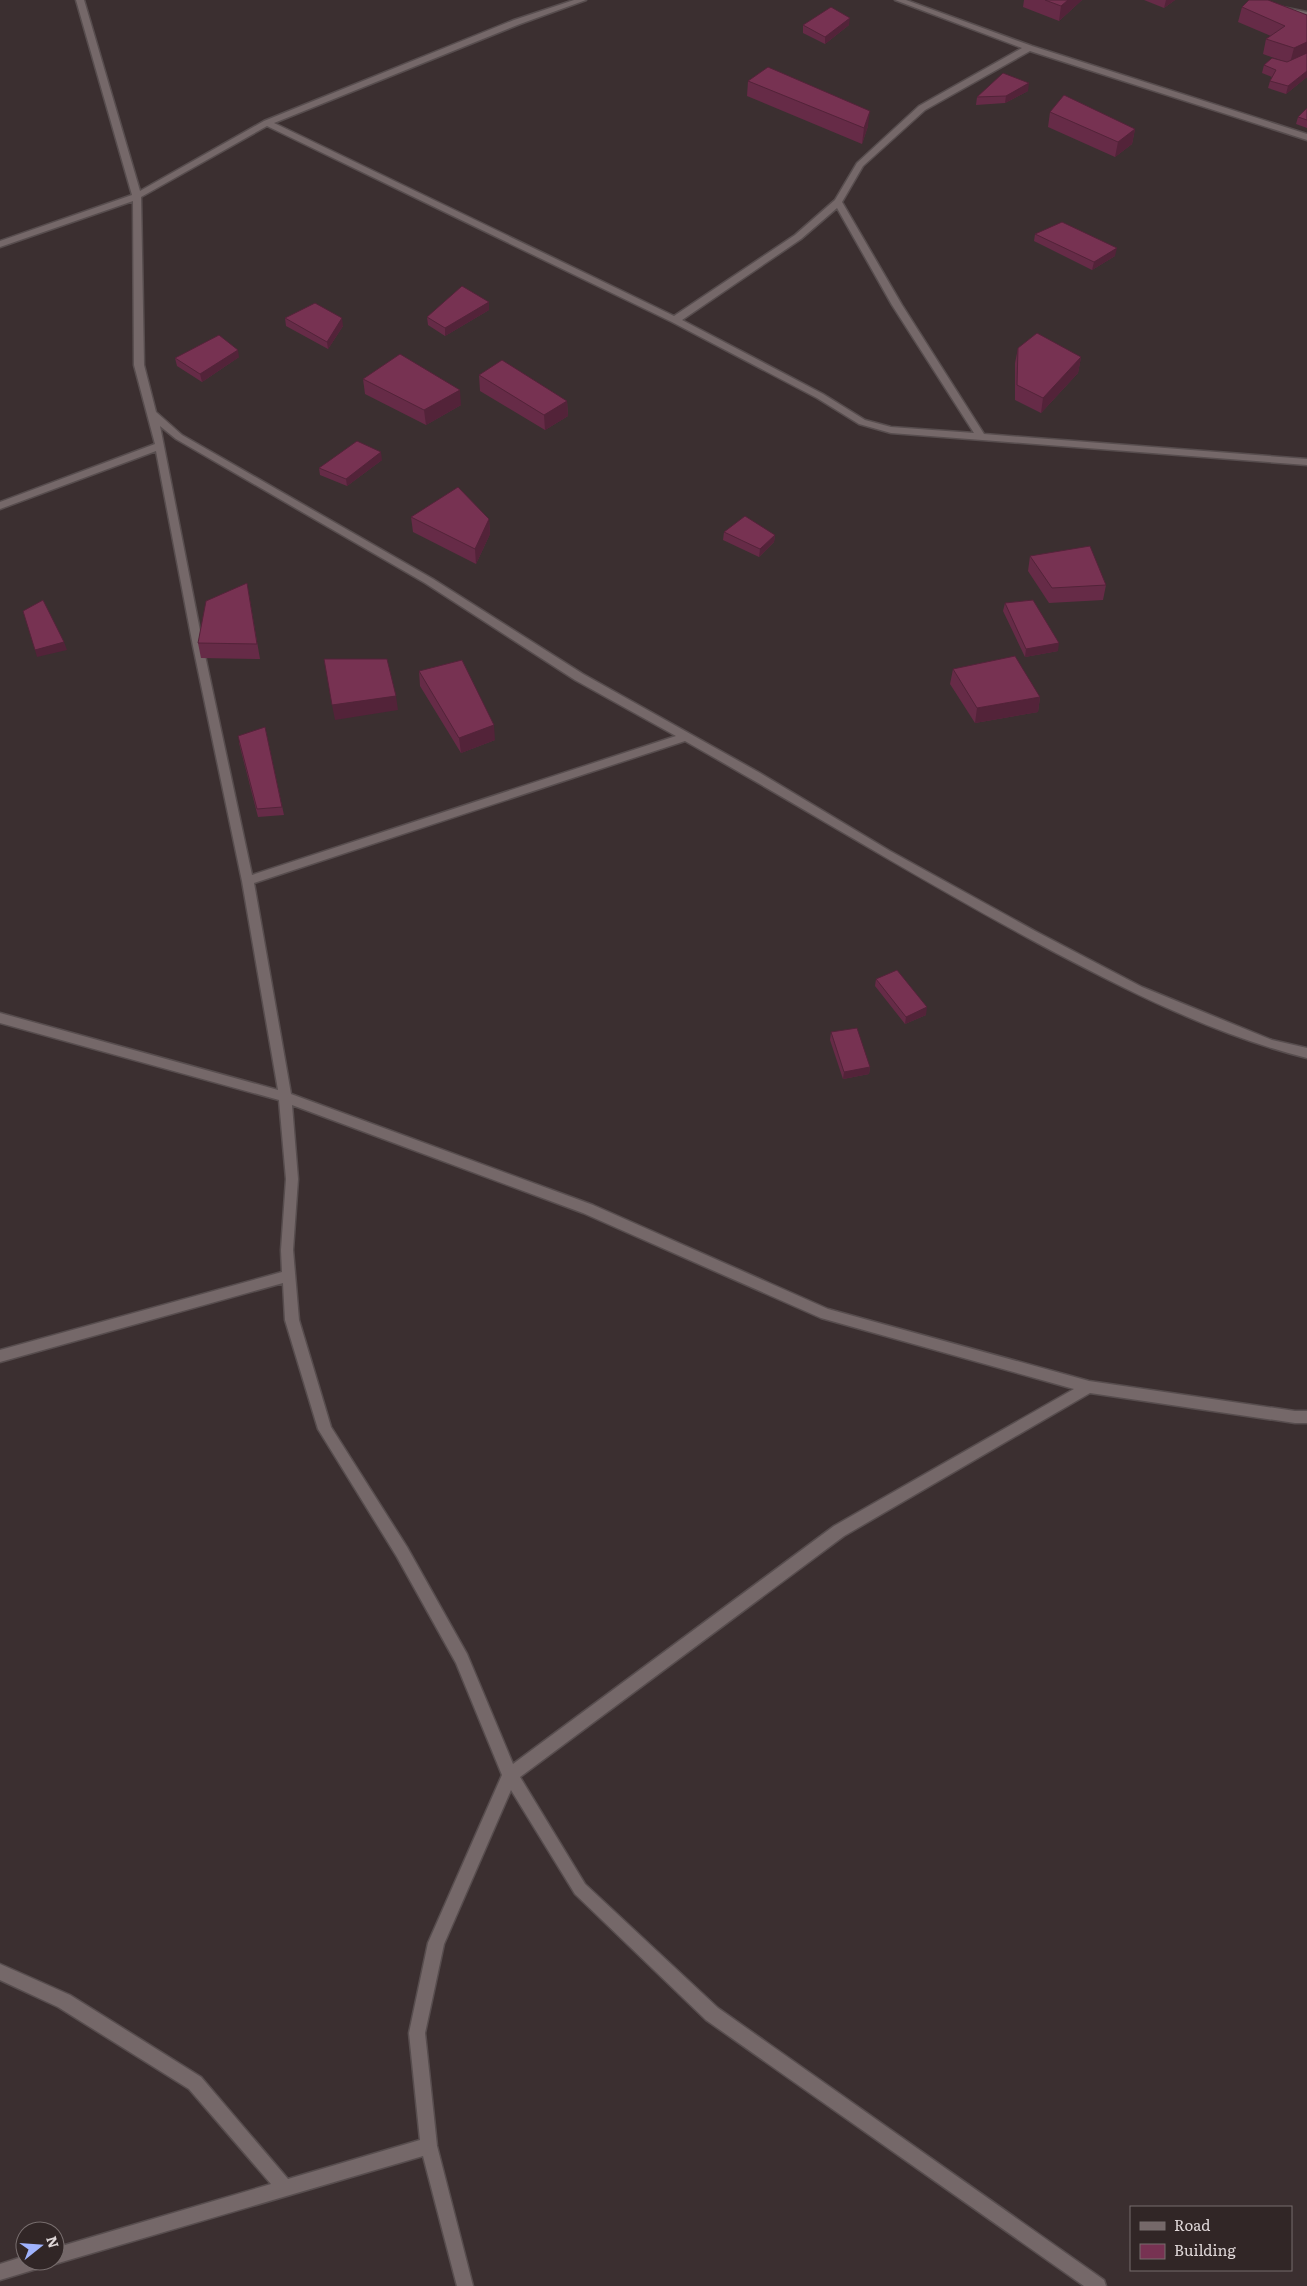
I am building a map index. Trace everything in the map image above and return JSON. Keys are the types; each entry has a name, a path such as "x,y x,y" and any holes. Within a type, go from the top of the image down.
{"street":[{"path":"80,0 137,196 139,365 160,446 198,646 248,881 285,1097 292,1179 287,1250 292,1320 325,1429 402,1552 462,1660 510,1775 580,1889 712,2014 1098,2286"},
{"path":"0,244 137,196 267,123 517,22 582,0"},
{"path":"899,0 1029,48 1307,138"},
{"path":"1280,8 1307,14"},
{"path":"676,320 798,237 838,202 860,166 922,108 1029,48"},
{"path":"267,123 676,320 820,396 862,422 891,430 1307,462"},
{"path":"838,202 897,305 982,438"},
{"path":"152,414 179,437 429,581 578,677 756,776 894,859 1138,990 1270,1044 1307,1053"},
{"path":"0,506 160,446"},
{"path":"248,881 685,737"},
{"path":"0,1018 285,1097 588,1210 826,1314 1089,1387 1295,1417 1307,1417"},
{"path":"0,1356 289,1276"},
{"path":"464,2286 429,2146 417,2033 434,1952 510,1775 839,1531 1089,1387"},
{"path":"0,1972 64,2001 194,2083 286,2189"},
{"path":"65,2253 429,2146"},
{"path":"0,2272 15,2268"}],"building":[{"path":"1045,0 1068,0 1061,6"},
{"path":"1249,0 1268,0 1307,15 1307,42 1294,48 1266,39 1285,26 1242,7"},
{"path":"831,7 850,18 825,37 803,25"},
{"path":"1307,53 1307,71 1288,86 1270,81 1276,70 1264,65 1272,58 1287,62"},
{"path":"768,67 870,111 864,128 748,81"},
{"path":"1003,73 1029,83 1006,96 977,97"},
{"path":"1064,95 1135,129 1118,142 1050,112"},
{"path":"1307,108 1307,120 1298,117"},
{"path":"1062,222 1117,248 1094,262 1035,234"},
{"path":"462,286 489,302 445,328 427,317"},
{"path":"315,303 342,318 327,342 285,318"},
{"path":"1037,333 1081,357 1043,398 1017,385 1018,348"},
{"path":"219,335 238,350 200,374 175,358"},
{"path":"400,354 460,390 424,410 363,379"},
{"path":"502,360 567,401 544,415 479,375"},
{"path":"357,441 381,452 346,479 319,468"},
{"path":"458,487 489,519 475,549 411,517"},
{"path":"745,516 775,535 760,549 724,532"},
{"path":"1090,546 1106,585 1052,588 1030,556"},
{"path":"247,583 257,644 198,643 206,601"},
{"path":"43,600 64,642 35,650 23,611"},
{"path":"1033,600 1059,643 1026,649 1005,603"},
{"path":"1015,656 1040,697 977,708 953,669"},
{"path":"324,659 387,659 396,696 332,705"},
{"path":"462,660 494,725 459,738 419,671"},
{"path":"265,727 282,807 257,809 238,736"},
{"path":"897,970 927,1007 906,1017 876,979"},
{"path":"857,1028 870,1067 844,1072 831,1032"}]}
